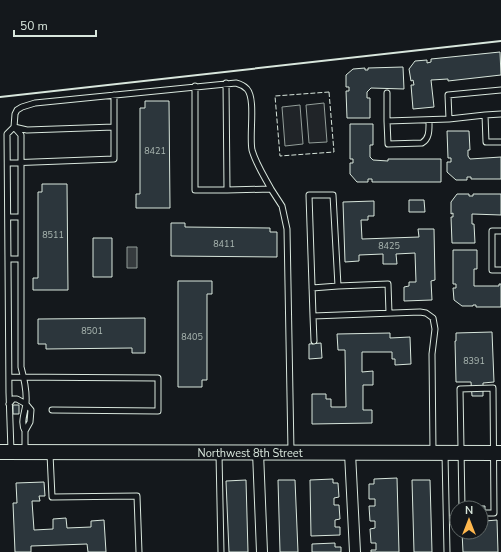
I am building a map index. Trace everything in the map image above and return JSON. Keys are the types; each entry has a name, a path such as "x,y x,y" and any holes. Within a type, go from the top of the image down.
{"street":[{"name":"Northwest 8th Street","path":"5,452 497,453"},
{"path":"258,452 262,552"},
{"path":"350,453 355,552"}],"lane":[{"path":"226,83 227,190"},
{"path":"5,452 9,404 7,134 14,127 15,114 18,110 28,105 195,86 236,83 247,89 251,98 252,149 258,165 282,206 287,229 291,453"},
{"path":"195,86 195,190 271,189"},
{"path":"449,119 448,95 501,90"},
{"path":"387,93 388,144 422,143 429,134 429,121"},
{"path":"8,162 114,159 114,95"},
{"path":"387,122 429,121 501,114"},
{"path":"485,116 486,142 501,142"},
{"path":"14,127 27,130 114,127"},
{"path":"14,127 21,135 21,367 24,377 26,404"},
{"path":"314,341 309,195 333,195 338,286"},
{"path":"8,217 21,217"},
{"path":"501,231 492,231 492,270 501,270"},
{"path":"8,259 21,259"},
{"path":"312,288 388,284 389,313"},
{"path":"313,316 420,312 430,315 433,318 435,323 432,354 447,552"},
{"path":"9,377 158,378 158,411 52,410"},
{"path":"462,500 460,389 492,388 497,453 494,513 489,513"},
{"path":"9,404 14,399 17,399 26,404 31,410 30,422 25,431 25,452"},
{"path":"50,452 52,497 137,496 139,552"},
{"path":"219,453 221,552"}],"shaded area":[{"path":"324,103 327,142 309,143 306,105"},
{"path":"300,105 303,144 285,146 282,107"},
{"path":"127,247 137,247 137,268 127,268"}],"building":[{"path":"500,52 501,75 448,81 448,79 431,80 434,107 413,109 411,85 414,85 413,80 411,81 409,69 415,61 427,60 427,63 431,62 431,59"},
{"path":"403,67 404,89 371,88 367,92 367,98 370,98 370,118 347,118 346,91 349,91 349,87 346,87 346,75 353,69 365,68 365,70 368,70 368,68"},
{"path":"145,101 169,101 170,208 136,208 136,194 140,194 140,108 145,108"},
{"path":"350,124 373,124 373,145 370,145 370,157 373,160 388,161 388,159 441,159 441,182 372,182 372,179 368,179 368,182 357,182 350,174 350,163 353,163 353,159 350,159"},
{"path":"447,131 469,131 470,150 468,150 468,156 470,159 501,157 501,179 471,179 471,177 467,177 467,180 456,180 447,172 447,162 451,162 451,158 448,158"},
{"path":"42,184 67,184 68,290 33,290 33,278 38,278 38,192 42,192"},
{"path":"457,194 469,194 469,196 473,196 473,194 501,194 501,215 472,214 475,243 452,243 451,217 453,217 453,213 451,214 451,202"},
{"path":"409,200 424,200 425,212 409,212"},
{"path":"374,201 374,216 368,216 368,220 361,220 362,239 419,237 418,229 434,229 435,280 431,281 432,300 404,301 404,287 409,286 409,282 416,282 415,253 396,254 397,264 383,264 383,254 359,255 359,261 345,262 343,202"},
{"path":"171,223 185,223 185,227 270,228 270,232 277,232 277,257 171,256"},
{"path":"93,238 112,238 112,277 93,277"},
{"path":"453,250 477,250 477,269 474,269 474,286 499,286 499,284 501,284 501,307 476,307 476,305 462,306 454,300 453,288 456,288 456,284 453,284"},
{"path":"178,281 212,281 212,294 207,294 207,380 202,380 202,387 178,387"},
{"path":"145,318 145,353 132,353 132,348 46,349 46,344 38,344 38,319"},
{"path":"492,332 494,382 483,383 483,396 472,396 471,382 456,382 456,333"},
{"path":"390,333 390,338 410,337 411,364 395,365 395,359 392,359 392,352 362,352 362,372 373,371 373,385 363,385 363,410 372,410 372,423 312,424 312,394 326,394 326,399 331,399 331,407 346,407 345,350 338,350 337,334"},
{"path":"321,343 322,358 309,359 309,344"},
{"path":"13,405 19,405 19,414 13,414"},
{"path":"397,478 399,552 371,552 371,550 376,550 376,543 371,543 370,529 375,528 375,521 370,521 369,506 375,506 375,499 369,499 369,484 374,484 374,479"},
{"path":"333,479 333,483 338,483 339,497 334,498 334,505 339,505 340,519 335,520 335,527 340,527 340,535 311,536 310,480"},
{"path":"246,480 248,552 229,552 226,481"},
{"path":"278,480 295,480 298,552 280,552"},
{"path":"412,480 430,480 432,552 414,552"},
{"path":"44,482 45,496 39,496 40,501 32,501 34,530 53,529 53,519 66,518 67,528 91,527 91,521 104,520 106,552 88,552 87,544 31,546 31,552 15,552 13,503 17,503 16,483"},
{"path":"497,520 498,552 463,552 462,540 489,540 489,521"},
{"path":"335,543 335,547 341,547 341,552 312,552 312,544"}],"fence":[{"path":"329,92 334,152 280,156 275,96 329,92"}],"wall":[{"path":"0,97 501,41"}]}
